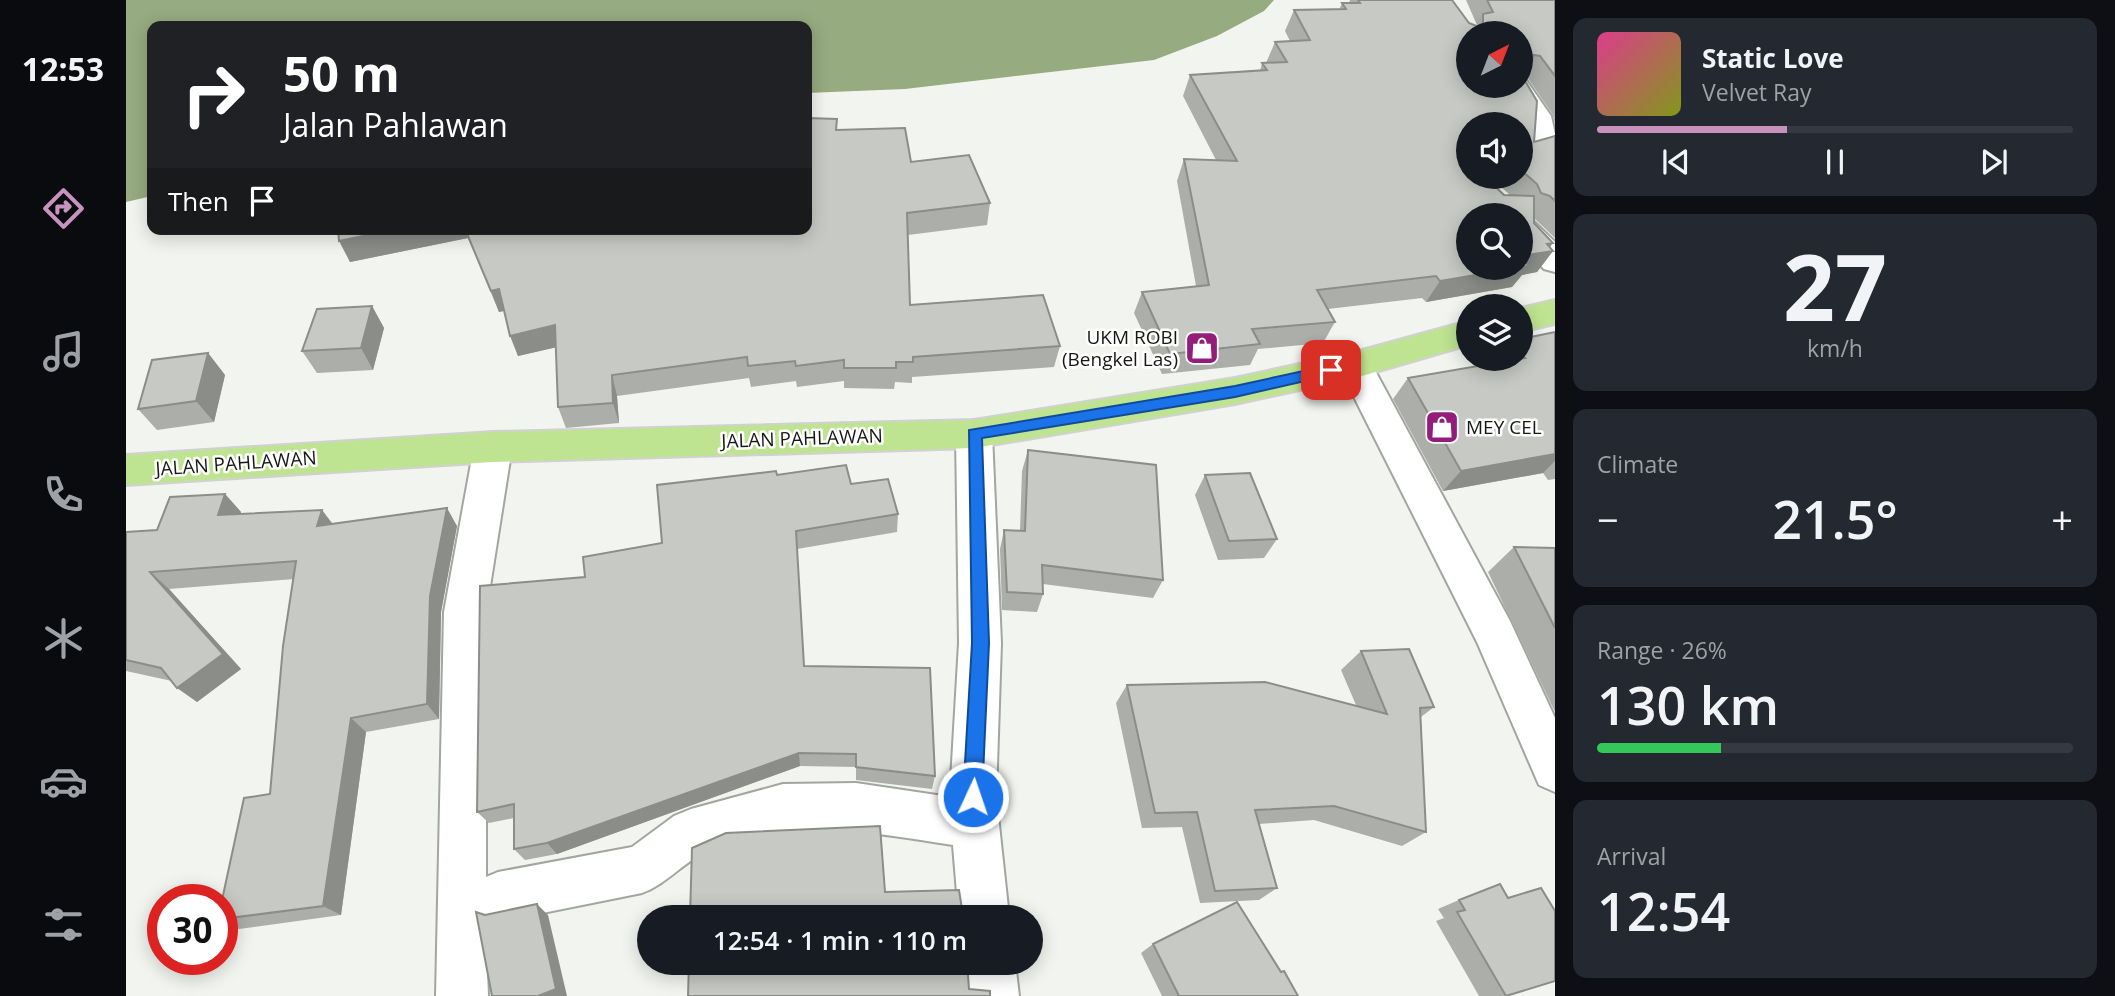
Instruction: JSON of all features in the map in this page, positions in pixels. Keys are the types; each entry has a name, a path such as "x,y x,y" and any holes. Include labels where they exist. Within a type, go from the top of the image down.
{"highway":[{"path":"1533,317 1555,312"},
{"name":"JALAN PAHLAWAN","path":"126,470 493,447 974,434 1235,391 1355,365 1456,336"}],"street":[{"path":"1527,98 1551,132 1551,140 1546,146 1533,150"},
{"path":"1533,239 1555,261"},
{"path":"1355,365 1495,634 1555,769"},
{"path":"974,434 980,643 973,797 983,905"},
{"path":"462,996 460,944 465,612 493,447"},
{"path":"498,897 642,869 691,834 741,817 783,808 820,805 856,807 977,825"},
{"path":"991,975 993,996"}],"shaded area":[{"path":"126,0 1274,0 1264,11 1217,36 1154,60 905,89 812,93 812,21 147,21 147,197 126,202"}],"building":[{"path":"1358,0 1452,0 1468,21 1456,21 1456,98 1533,98 1533,94 1537,101 1534,142 1555,136 1555,201 1541,193 1533,180 1533,112 1456,112 1456,189 1498,189 1504,195 1534,196 1534,223 1553,243 1547,244 1553,251 1533,254 1533,203 1456,203 1456,278 1440,281 1436,276 1317,290 1335,322 1252,329 1260,344 1170,354 1142,292 1209,285 1184,159 1237,161 1190,75 1267,70 1262,63 1287,62 1275,42 1310,40 1294,10 1346,9 1342,3 1360,3"},
{"path":"1487,0 1555,0 1555,76 1540,56 1533,55 1533,21 1483,21 1483,14 1493,12"},
{"path":"812,118 837,119 836,130 905,128 911,162 969,155 990,203 907,213 910,305 1043,295 1060,346 913,357 913,362 896,362 896,368 844,368 844,360 796,366 795,361 748,366 747,357 612,375 613,403 558,407 555,325 510,336 499,289 491,291 468,235 812,235"},
{"path":"338,235 368,235 339,241"},
{"path":"372,306 361,348 302,351 317,309"},
{"path":"1555,332 1555,454 1461,471 1408,378 1456,370 1533,371 1533,337"},
{"path":"208,353 196,401 138,409 152,360"},
{"path":"1028,450 1156,465 1163,580 1042,565 1043,594 1007,592 1004,530 1025,531"},
{"path":"846,465 851,484 888,479 898,514 796,531 804,666 930,668 935,776 856,767 856,754 799,753 547,843 514,849 514,804 477,812 480,586 585,577 583,557 662,543 657,485 776,471 777,475"},
{"path":"1250,473 1277,539 1229,541 1205,475"},
{"path":"225,494 218,515 322,510 317,526 447,508 430,596 427,704 351,718 323,906 238,917 238,884 225,884 244,798 270,794 283,646 296,561 150,572 223,654 177,688 161,668 126,660 126,532 157,530 170,497"},
{"path":"1514,547 1555,548 1555,628"},
{"path":"1409,649 1434,707 1420,708 1426,832 1334,806 1255,810 1277,888 1215,891 1197,812 1155,813 1127,685 1265,682 1387,714 1361,651"},
{"path":"880,826 885,892 959,890 961,905 690,905 692,848 726,833"},
{"path":"1500,884 1508,898 1541,888 1555,911 1555,981 1506,996 1457,912 1465,910 1459,900"},
{"path":"1237,902 1298,996 1179,996 1153,944"},
{"path":"537,904 556,989 538,996 492,996 476,912 485,915"},
{"path":"689,975 968,975 969,989 990,991 990,996 688,996"}],"place":[{"name":"UKM ROBI (Bengkel Las)","path":"1202,348"},
{"name":"MEY CEL","path":"1442,427"}],"route":[{"path":"973,797 980,643 974,434 1235,391 1331,370"}]}
